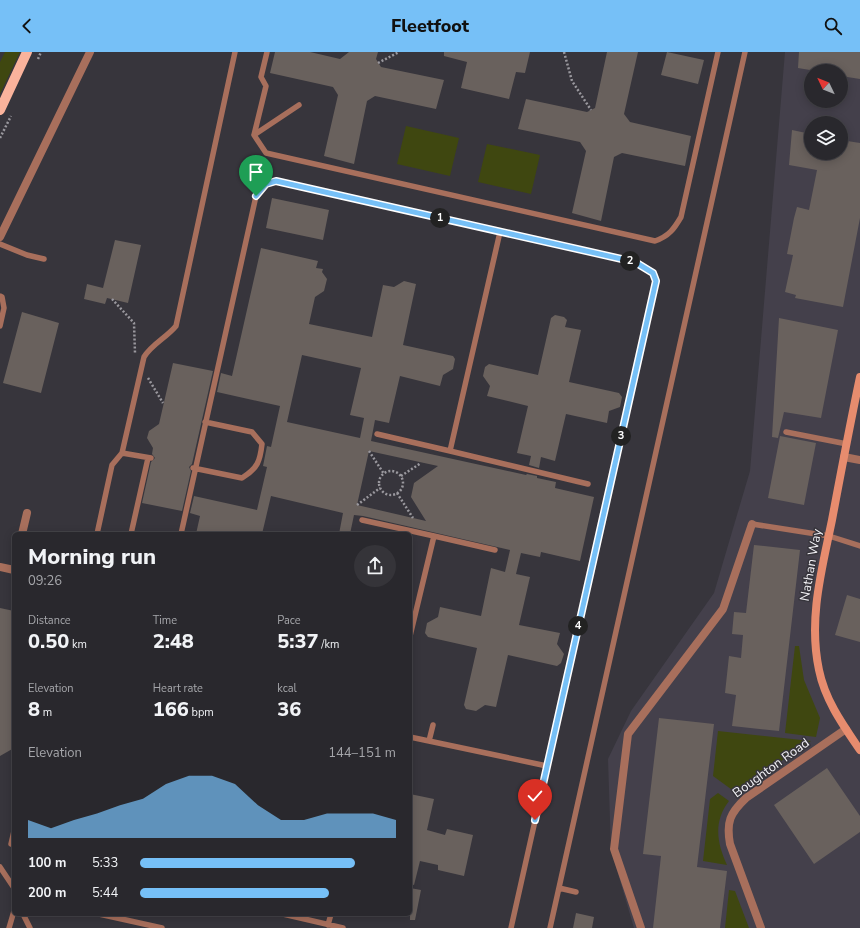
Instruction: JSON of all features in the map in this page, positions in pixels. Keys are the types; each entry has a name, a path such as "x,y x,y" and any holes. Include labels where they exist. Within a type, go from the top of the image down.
{"main road":[{"path":"0,110 27,52"}],"street":[{"path":"0,237 90,52"},
{"name":"Nathan Way","path":"860,377 828,536 815,612 816,652 819,670 825,689 846,729 860,750"},
{"path":"844,457 860,460"},
{"path":"22,532 27,513"},
{"path":"641,928 614,849 628,734 723,609 752,524"},
{"path":"0,567 12,570"},
{"name":"Boughton Road","path":"761,928 730,844 728,832 730,819 736,807 746,798 846,729"}],"lane":[{"path":"97,532 112,465 122,453 144,357 150,348 167,337 176,326 235,52"},
{"path":"267,52 261,77 266,86 254,135 266,153 655,240 665,237 674,229 681,217 718,52"},
{"path":"550,928 745,52"},
{"path":"254,135 299,105"},
{"path":"181,532 193,468 205,422 256,196 266,184 276,181 635,262 653,273 656,281 510,928"},
{"path":"450,451 500,232"},
{"path":"0,244 27,255 44,258"},
{"path":"0,296 2,297 4,308 0,326"},
{"path":"193,468 242,478 253,471 260,459 262,444 252,432 205,422"},
{"path":"786,432 846,444"},
{"path":"376,434 588,484"},
{"path":"122,453 150,458 132,532"},
{"path":"362,520 496,550"},
{"path":"752,524 828,536 860,546"},
{"path":"412,628 434,536"},
{"path":"430,741 433,724"},
{"path":"412,736 547,766"},
{"path":"11,844 12,840"},
{"path":"0,867 12,885"},
{"path":"559,888 576,892"},
{"path":"9,928 13,916"},
{"path":"24,916 30,928"},
{"path":"108,916 162,928"},
{"path":"291,916 343,928"},
{"path":"328,925 330,916"}],"path":[{"path":"378,63 399,52"},
{"path":"564,52 572,81 591,110"},
{"path":"369,451 384,474"},
{"path":"401,476 421,463"},
{"path":"380,488 380,480 384,474 391,471 401,476"},
{"path":"380,488 389,495 397,493 402,488 401,476"},
{"path":"357,505 380,488"},
{"path":"397,493 413,518"}],"shaded area":[{"path":"785,52 860,52 860,928 634,928 611,850 608,759 631,711 714,593 750,471"}],"green space":[{"path":"5,52 20,52 0,94 0,62"},
{"path":"406,126 459,138 450,176 397,164"},
{"path":"487,144 540,155 531,194 478,182"},
{"path":"795,646 799,646 804,680 820,718 816,737 785,733"},
{"path":"718,731 811,741 735,792 713,776"},
{"path":"718,793 729,801 721,817 718,833 721,849 727,865 703,861 710,799"},
{"path":"729,890 735,891 749,928 725,928"}],"building":[{"path":"275,52 310,52 340,59 349,52 378,52 376,59 381,67 444,80 436,109 375,96 367,101 354,164 324,156 338,95 333,87 270,73"},
{"path":"444,52 530,52 525,73 516,72 509,99 461,88 467,62 444,56"},
{"path":"607,52 638,52 624,114 630,122 691,136 685,166 622,153 614,157 601,221 572,213 586,151 580,142 518,129 526,99 587,112 595,108"},
{"path":"667,52 704,60 698,84 661,75"},
{"path":"799,52 860,52 860,79 848,77 848,64 804,64 804,69 798,68"},
{"path":"792,130 804,133 804,160 848,160 848,141 860,143 860,218 843,307 795,298 796,295 785,292 793,255 787,254 794,218 797,207 809,210 817,170 789,165"},
{"path":"272,198 329,210 323,240 266,228"},
{"path":"115,240 141,245 128,303 107,298 105,304 84,299 87,284 103,288"},
{"path":"261,248 318,261 316,268 323,269 322,272 327,279 324,291 315,297 309,324 372,337 383,285 394,287 404,281 416,284 403,345 453,356 455,359 453,369 443,375 440,386 400,376 389,423 375,420 371,441 526,475 537,476 537,478 556,482 555,488 594,497 580,561 541,552 540,557 521,553 516,574 530,577 519,625 560,633 557,644 564,654 561,663 557,666 508,655 496,707 485,705 476,711 466,709 464,705 477,648 428,637 425,633 427,623 438,617 440,607 481,616 491,568 505,572 510,550 354,515 350,532 339,532 343,513 271,496 262,532 196,532 200,516 190,513 194,496 257,510 267,467 263,466 267,446 271,447 280,406 217,392 221,373 232,376","holes":["302,355 361,368 350,415 364,418 360,438 287,422","369,451 438,466 414,483 411,497 426,521 357,505"]},
{"path":"22,312 59,323 41,393 3,383"},
{"path":"555,315 564,317 567,320 565,327 581,330 569,382 619,393 622,397 620,407 609,411 607,423 566,414 555,461 541,457 539,468 529,465 531,456 517,453 528,406 487,396 490,386 483,376 485,367 489,364 538,375 551,318"},
{"path":"779,318 838,330 821,418 784,412 778,438 772,437"},
{"path":"173,363 213,371 192,464 189,467 191,471 182,511 142,503 151,462 155,458 152,454 153,448 147,438 149,431 159,424"},
{"path":"780,436 816,443 804,505 768,498"},
{"path":"754,545 800,550 779,731 732,726 736,695 725,693 729,656 741,658 743,635 732,634 734,612 746,613"},
{"path":"847,595 860,599 860,642 835,635"},
{"path":"0,608 12,611 12,749 0,756"},
{"path":"659,718 714,724 697,867 727,871 720,928 653,928 661,856 643,854"},
{"path":"827,768 860,816 860,832 814,864 774,805"},
{"path":"412,794 434,799 427,830 445,835 447,829 473,835 464,876 438,870 438,865 420,861 414,885 412,884"},
{"path":"412,888 421,890 415,920 410,920 410,916 412,916"},
{"path":"576,913 594,917 592,928 573,928"}],"route":[{"path":"256,196 260,189 266,184 276,181 635,262 646,267 653,273 656,281 535,820"}]}
